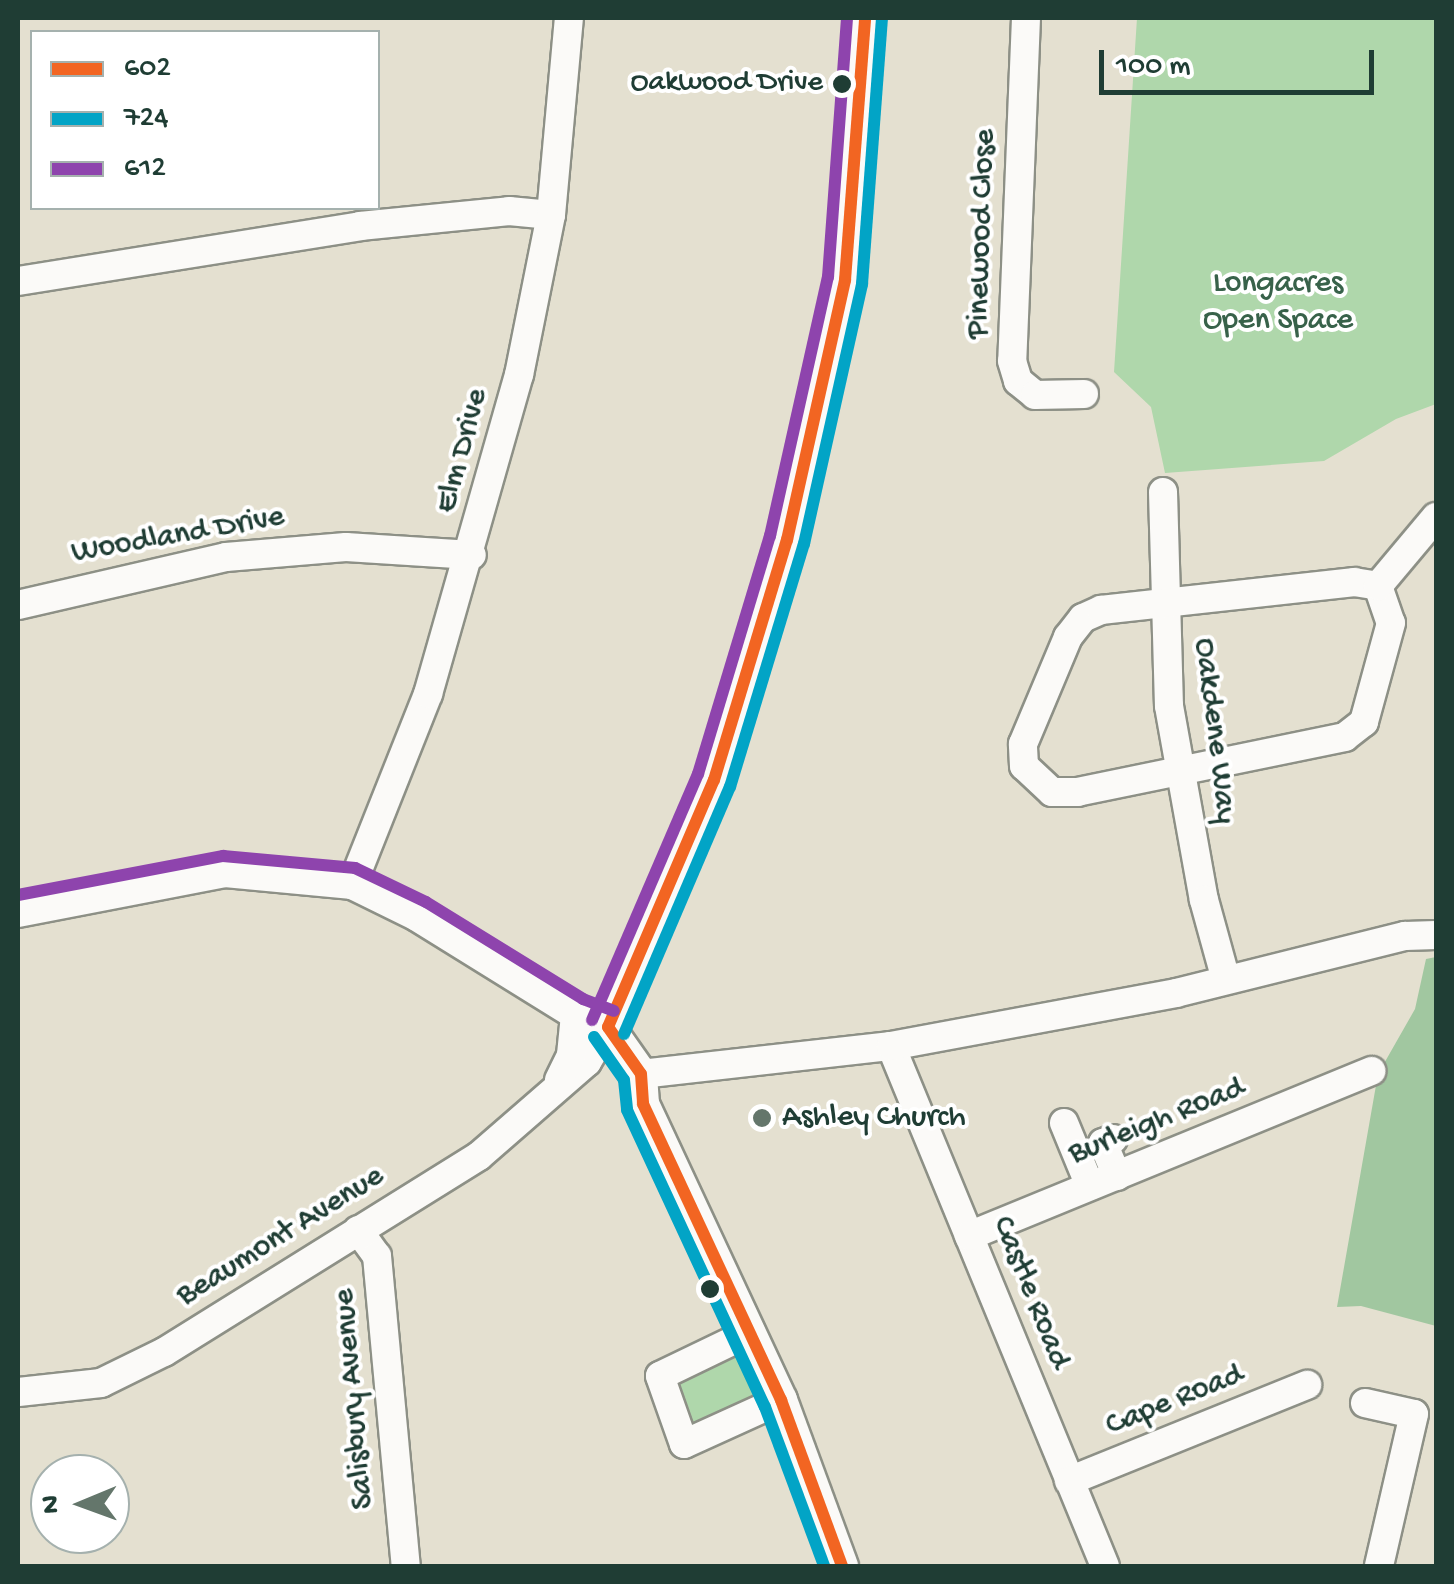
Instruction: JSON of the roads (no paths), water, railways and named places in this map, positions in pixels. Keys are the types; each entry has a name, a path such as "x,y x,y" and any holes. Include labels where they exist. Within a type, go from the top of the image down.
{"main road":[{"path":"842,1566 781,1400 643,1104 641,1074 608,1027 714,780 787,540 845,280 866,18"}],"street":[{"name":"Elm Drive","path":"352,885 428,694 472,555 551,215 569,18"},
{"name":"Pinewood Close","path":"1026,18 1012,361 1018,381 1034,394 1084,394"},
{"path":"18,282 360,226 509,211 551,215"},
{"name":"Oakdene Way","path":"1164,492 1165,601 1180,772 1225,976"},
{"path":"1378,586 1436,517"},
{"name":"Woodland Drive","path":"18,606 226,556 346,546 472,555"},
{"path":"1354,582 1378,586 1390,623 1364,722 1346,737 1180,772 1052,792 1024,766 1023,744 1068,637 1083,618 1101,610 1165,601 1354,582"},
{"path":"18,913 225,874 352,885 417,916 575,1015 608,1027"},
{"path":"1406,936 1436,918"},
{"path":"641,1074 891,1046 1176,993 1225,976 1337,950 1406,936 1436,935"},
{"name":"Beaumont Avenue","path":"555,1085 566,1070 575,1015"},
{"name":"Beaumont Avenue","path":"18,1392 116,1375 479,1156 555,1085 587,1062 608,1027"},
{"name":"Castle Road","path":"891,1046 1105,1566"},
{"name":"Burleigh Road","path":"969,1236 1371,1071"},
{"path":"1064,1122 1090,1186"},
{"path":"1113,1139 1103,1144 1117,1176"},
{"name":"Salisbury Avenue","path":"358,1230 376,1256 406,1566"},
{"path":"751,1332 660,1376 684,1444 781,1400"},
{"name":"Cape Road","path":"1069,1481 1307,1385"},
{"path":"1365,1403 1414,1414 1379,1566"}],"place":[{"name":"Oakwood Drive","path":"842,84"},
{"name":"Ashley Church","path":"762,1118"}],"park label":[{"name":"Longacres Open Space","path":"1278,304"}]}
